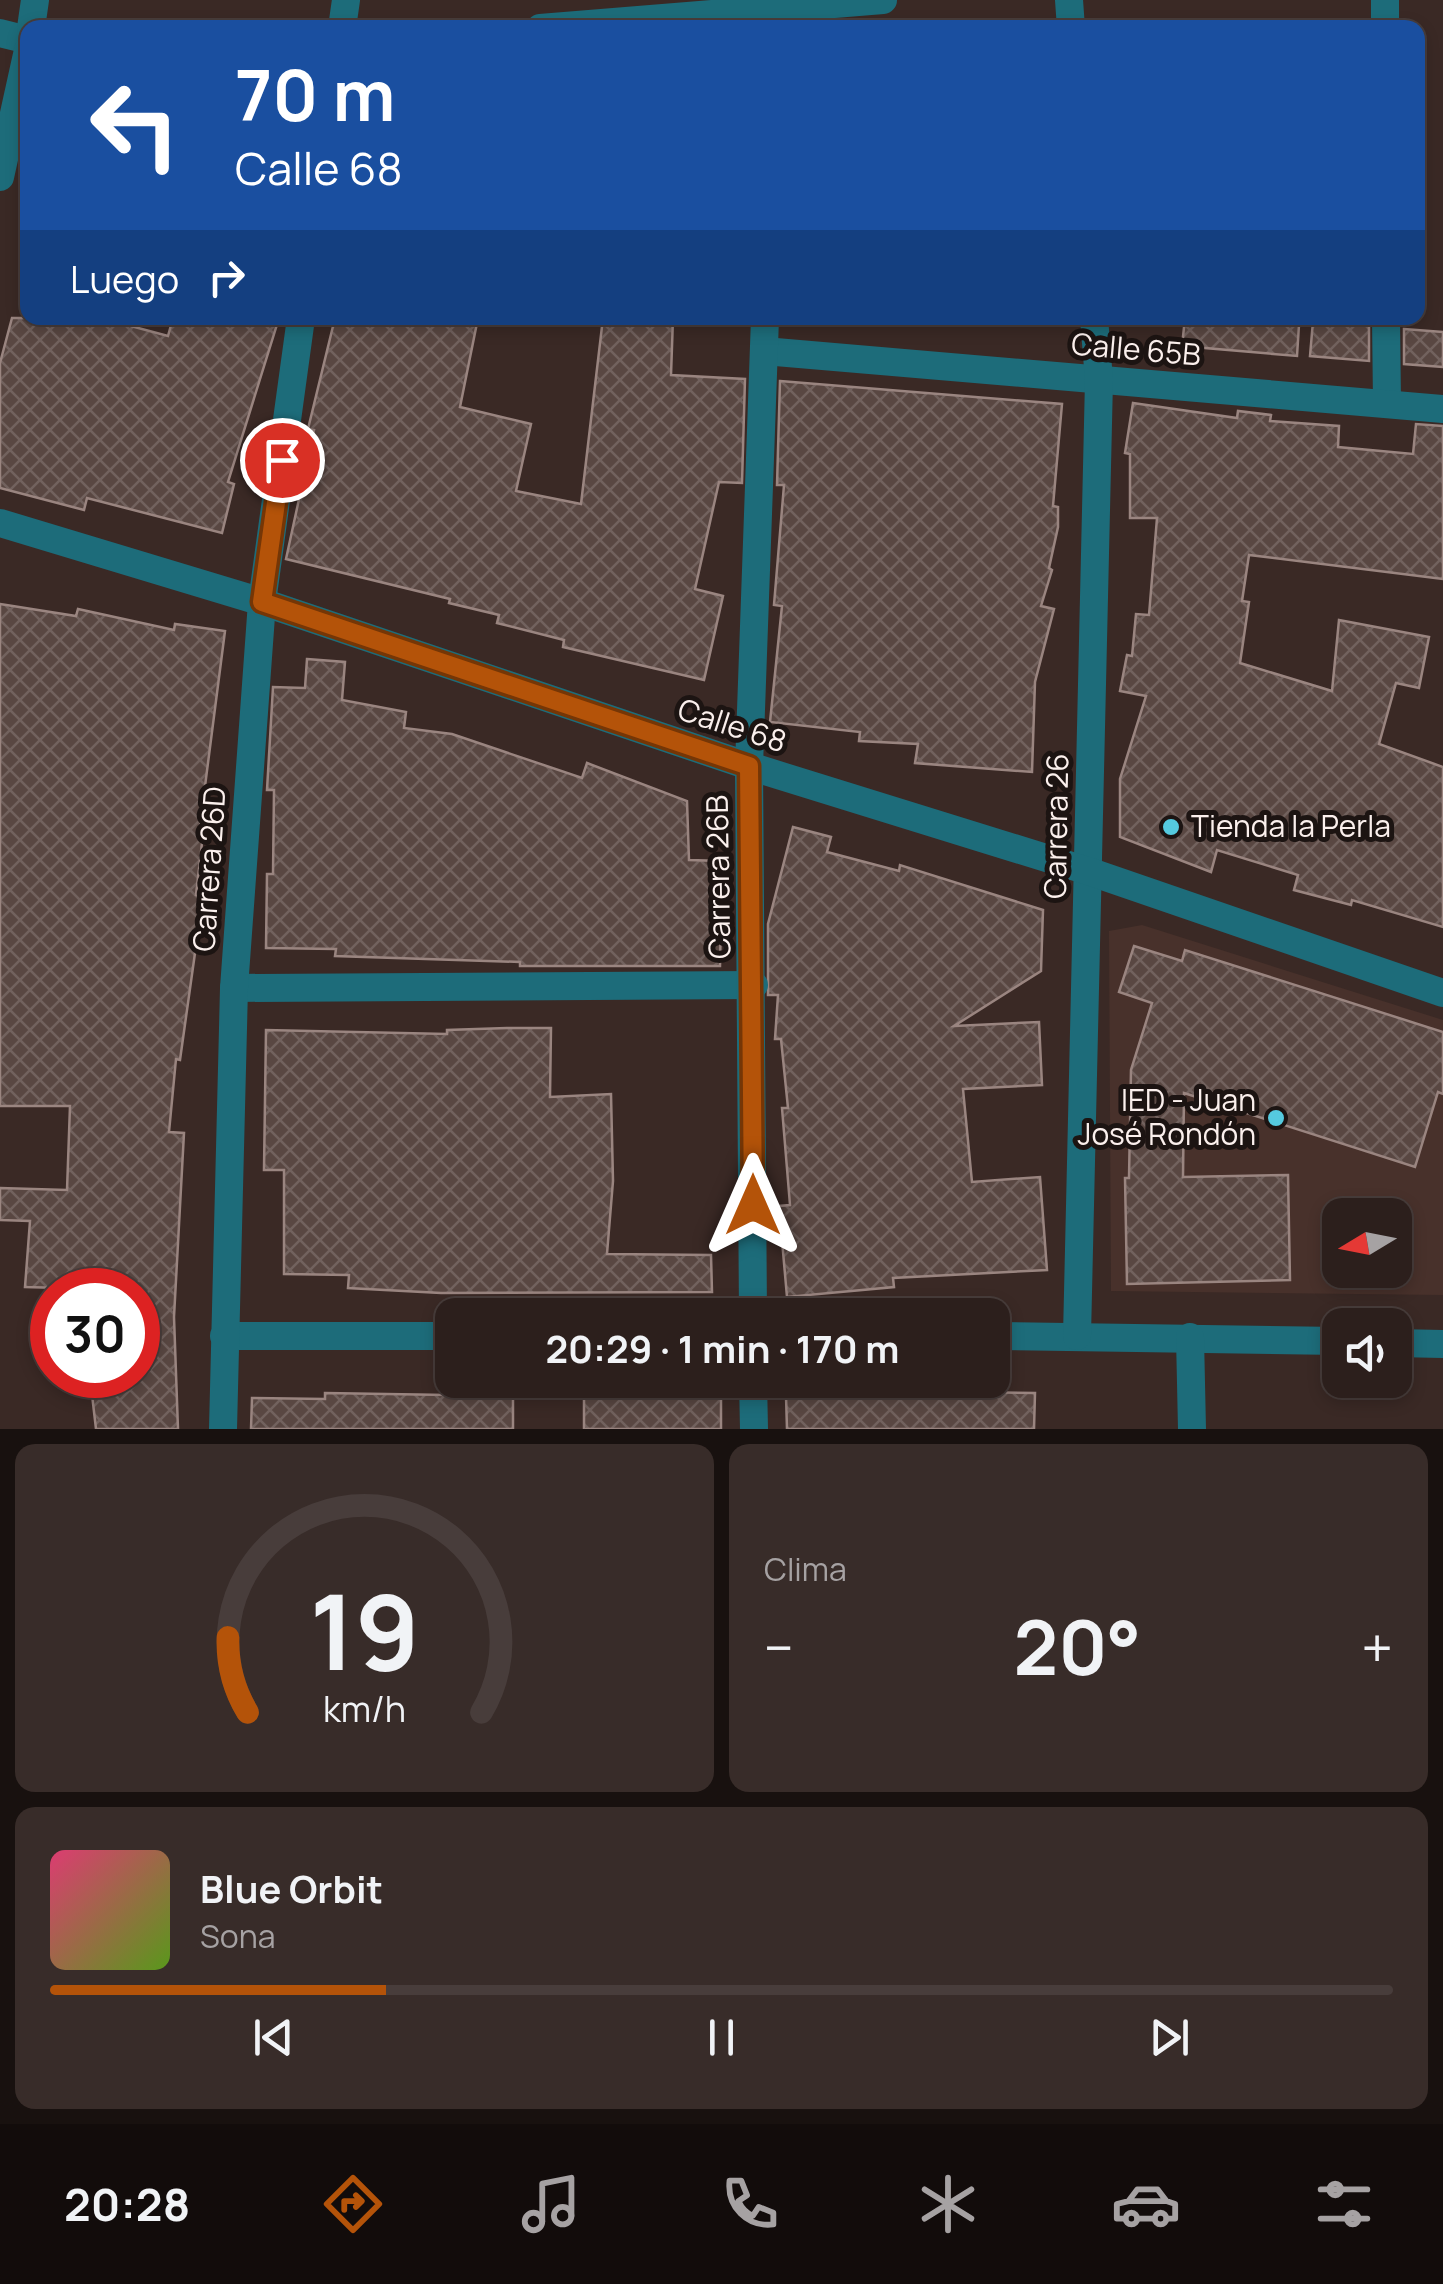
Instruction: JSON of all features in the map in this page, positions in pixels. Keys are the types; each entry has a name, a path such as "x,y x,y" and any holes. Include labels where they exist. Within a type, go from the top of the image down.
{"street":[{"path":"588,20 655,9 777,13 883,0"},
{"path":"0,177 20,86"},
{"name":"Carrera 26D","path":"223,1429 234,988 262,602 300,325"},
{"name":"Carrera 26B","path":"753,1298 754,985 749,766 766,325"},
{"name":"Carrera 26","path":"1077,1336 1099,380 1095,325"},
{"path":"1386,325 1386,402"},
{"name":"Calle 65B","path":"764,351 1443,409"},
{"name":"Calle 68","path":"0,523 262,602 749,766 1088,871 1443,994"},
{"path":"234,988 754,985"},
{"path":"224,1336 435,1336"},
{"path":"1010,1336 1322,1340"},
{"path":"1190,1336 1192,1429"},
{"path":"1412,1343 1443,1344"},
{"path":"753,1398 754,1429"}],"shaded area":[{"name":"IED - Juan José Rondón","path":"1142,925 1443,1020 1443,1295 1111,1291 1109,931"}],"building":[{"path":"12,318 20,318 20,325 127,325 168,336 171,325 277,325 228,482 234,484 222,533 87,498 84,510 0,488 0,363"},
{"path":"333,325 477,325 460,407 531,424 516,491 581,504 602,325 673,325 671,375 745,379 742,483 719,482 695,589 723,596 704,680 563,647 564,640 497,623 499,615 449,603 450,599 286,559 314,430 308,429"},
{"path":"1184,325 1299,325 1297,356 1182,346"},
{"path":"1313,325 1369,326 1369,361 1310,356"},
{"path":"1404,329 1443,332 1443,367 1404,364"},
{"path":"780,381 1062,404 1053,506 1058,507 1058,527 1049,568 1052,570 1041,606 1054,609 1035,682 1032,772 915,763 918,744 859,741 860,732 770,722 782,606 774,605 784,485 777,485"},
{"path":"1133,403 1237,418 1238,411 1271,415 1270,421 1339,426 1338,447 1413,454 1416,424 1443,426 1443,579 1249,555 1242,601 1249,602 1240,663 1332,691 1339,620 1429,637 1419,688 1396,683 1379,744 1443,767 1443,927 1352,900 1351,905 1294,890 1298,875 1217,850 1211,872 1120,837 1120,779 1146,696 1120,691 1127,655 1132,656 1136,614 1149,615 1157,518 1130,518 1130,454 1125,453"},
{"path":"0,604 76,616 78,609 174,630 175,624 225,631 200,825 204,826 196,895 203,896 180,1060 176,1059 169,1132 184,1133 174,1317 178,1429 96,1429 92,1398 160,1398 160,1268 30,1268 30,1287 25,1287 30,1221 0,1220 0,1188 67,1190 70,1106 0,1106"},
{"path":"307,659 345,662 342,700 406,712 404,728 452,734 582,778 587,763 687,801 689,860 722,861 720,966 520,966 520,962 335,956 336,949 266,948 267,874 273,874 274,790 267,790 273,687 305,688"},
{"path":"793,827 831,837 827,852 899,871 900,865 1043,910 1041,971 954,1026 1039,1022 1042,1085 963,1089 972,1182 1040,1177 1047,1270 893,1278 894,1287 787,1297 779,1206 790,1205 782,1108 788,1108 781,1039 775,1039 778,995 768,995 768,924"},
{"name":"IED - Juan José Rondón","path":"1134,946 1182,961 1185,950 1443,1032 1443,1094 1438,1092 1415,1167 1184,1093 1183,1177 1288,1175 1290,1280 1127,1284 1125,1178 1129,1178 1131,1070 1152,1003 1119,992"},
{"path":"551,1028 550,1097 611,1094 613,1181 607,1254 711,1255 712,1292 441,1293 348,1288 349,1275 284,1274 284,1170 264,1170 266,1030 447,1034 447,1030"},
{"path":"325,1393 513,1398 513,1429 251,1429 252,1398 325,1399"},
{"path":"1010,1393 1035,1393 1034,1429 787,1429 786,1398 1010,1398"},
{"path":"584,1398 721,1398 721,1429 584,1429"}],"place":[{"name":"Tienda la Perla","path":"1171,827"},
{"name":"IED - Juan José Rondón","path":"1276,1118"}],"route":[{"path":"282,460 262,602 749,766 754,985 753,1205"}]}
